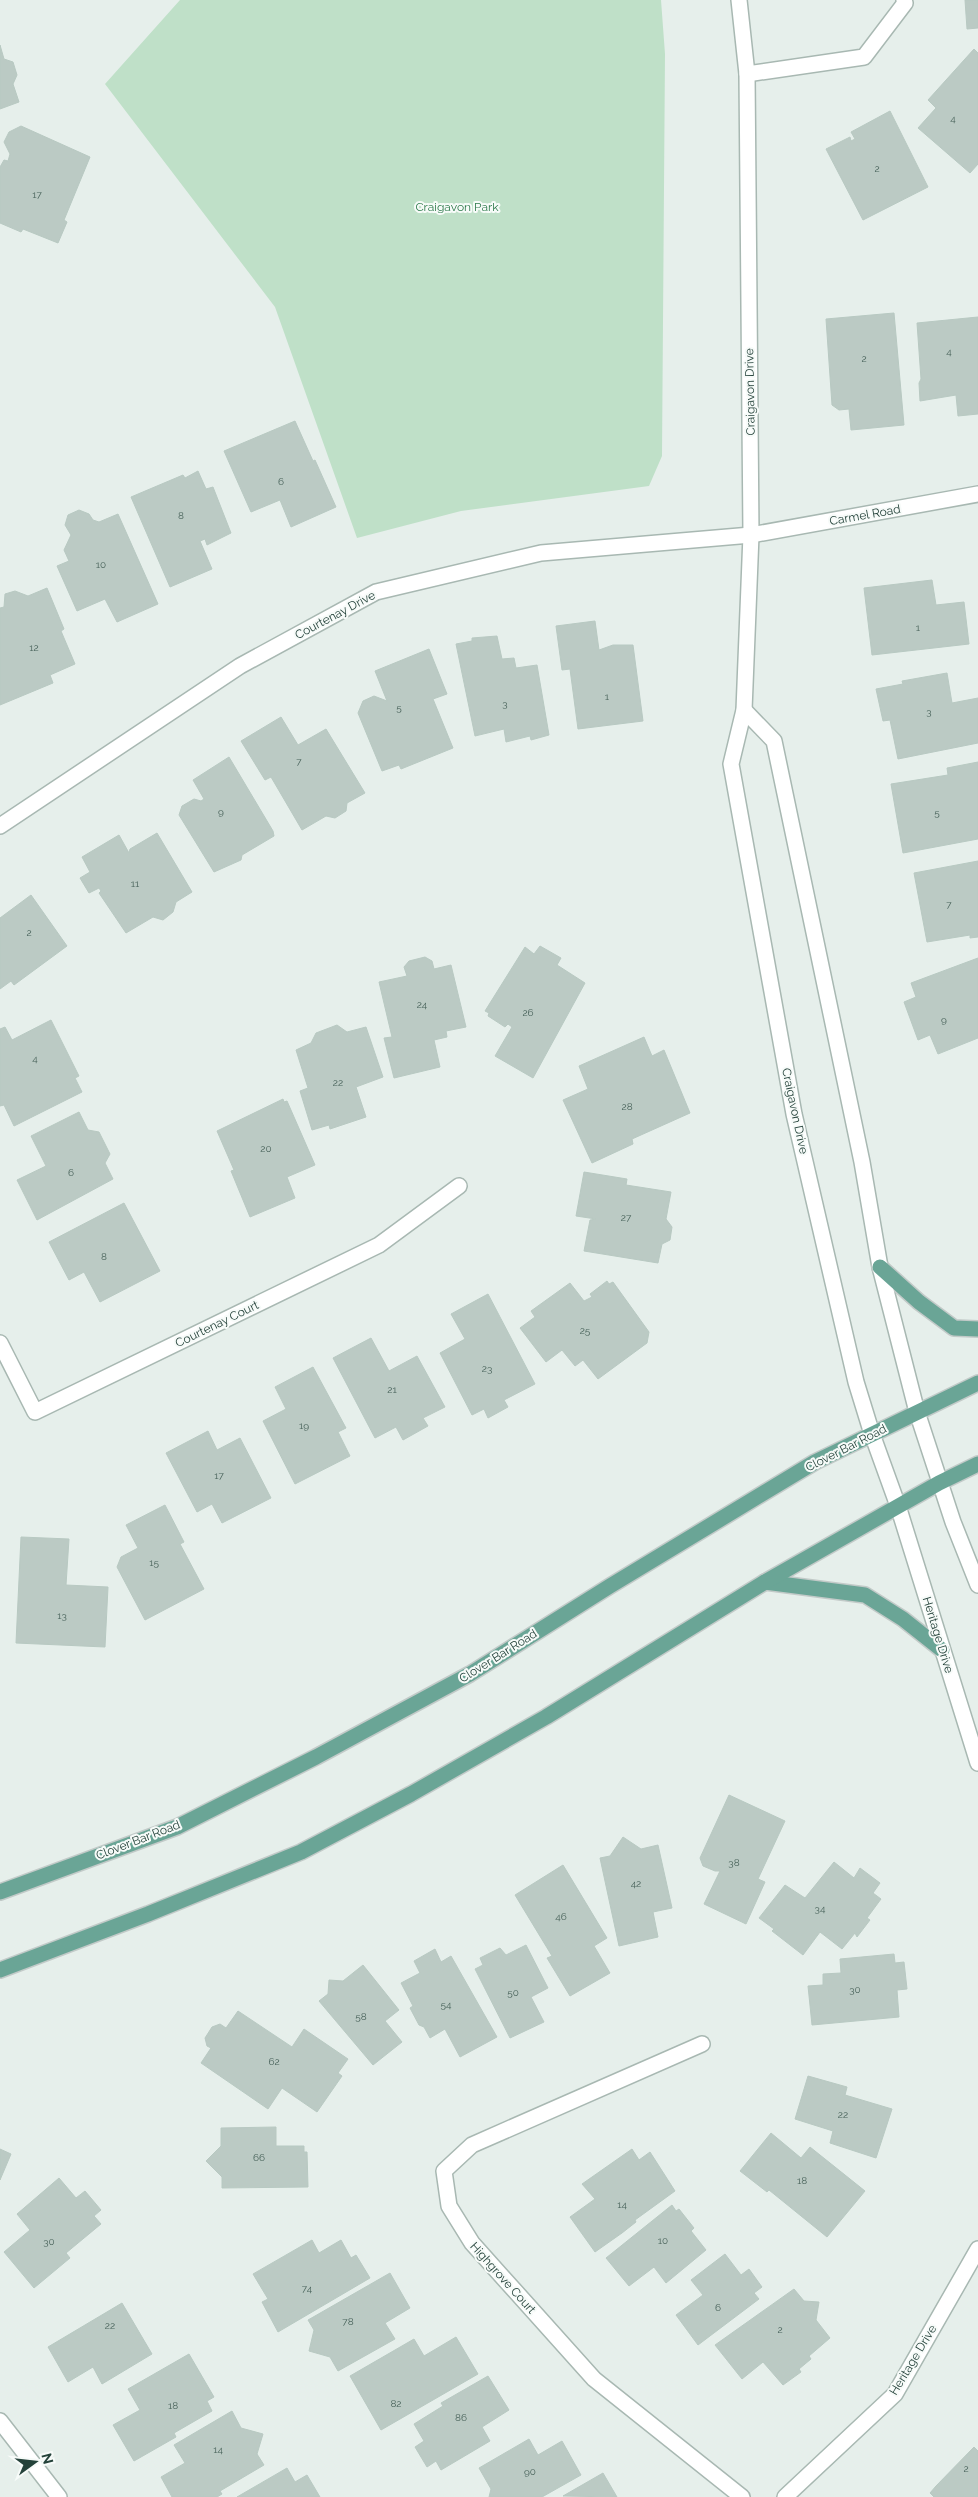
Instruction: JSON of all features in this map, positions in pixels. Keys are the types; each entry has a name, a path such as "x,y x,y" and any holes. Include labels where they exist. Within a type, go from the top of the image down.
{"main road":[{"path":"880,1267 919,1302 954,1328 978,1329"},
{"name":"Clover Bar Road","path":"0,1892 177,1827 316,1756 470,1674 610,1586 815,1462 978,1383"},
{"path":"0,1970 148,1914 301,1852 412,1794 546,1717 766,1582 939,1483 978,1464"},
{"path":"766,1582 866,1596 903,1619 942,1650"}],"street":[{"name":"Craigavon Drive","path":"739,0 747,74 751,535 744,710 731,764 794,1114 856,1382 872,1434 898,1506"},
{"path":"747,74 864,56 905,3 904,0"},
{"name":"Carmel Road","path":"751,535 978,494"},
{"name":"Courtenay Drive","path":"0,826 240,666 376,592 541,553 751,535"},
{"path":"744,710 774,741 862,1162 880,1267 917,1412 939,1483 978,1585"},
{"name":"Courtenay Court","path":"0,1343 35,1412 379,1245 459,1186"},
{"name":"Heritage Drive","path":"898,1506 978,1762"},
{"name":"Highgrove Court","path":"702,2044 472,2145 444,2171 449,2206 472,2243 594,2379 742,2497"},
{"name":"Heritage Drive","path":"785,2497 895,2394 978,2249"},
{"path":"0,2421 59,2497"}],"green space":[{"name":"Craigavon Park","path":"180,0 661,0 665,54 662,456 649,486 461,511 357,538 275,307 105,84"}],"building":[{"path":"965,0 978,0 978,28 967,29"},
{"path":"0,45 4,59 13,62 17,75 13,84 19,102 0,109"},
{"path":"974,49 978,53 978,164 970,173 918,128 936,108 928,100"},
{"path":"890,111 928,187 863,220 826,149 850,137 851,141 855,139 851,132"},
{"path":"21,126 90,157 64,220 67,222 58,243 23,229 21,232 0,223 0,167 4,160 8,161 10,154 4,142 9,132"},
{"path":"894,313 904,425 851,430 849,409 839,410 832,405 826,319"},
{"path":"978,317 978,414 958,416 956,395 920,401 919,383 921,379 917,323"},
{"path":"295,421 336,507 291,527 280,500 251,512 224,451"},
{"path":"198,471 206,489 213,487 231,533 207,545 205,539 200,541 212,569 170,587 131,497 183,475 185,478"},
{"path":"79,510 89,514 93,520 99,522 118,514 158,604 117,622 105,599 77,611 57,566 69,561 64,550 71,535 65,525 68,515"},
{"path":"932,580 936,605 964,602 969,644 872,655 864,588"},
{"path":"47,588 64,629 61,631 75,664 50,675 53,683 0,705 0,608 4,607 5,594 15,591 28,596"},
{"path":"595,621 599,650 613,645 633,645 643,721 578,729 570,669 562,670 556,626"},
{"path":"497,636 502,659 514,658 516,668 537,665 549,735 531,740 530,736 506,742 504,729 475,736 456,644 472,641 472,638"},
{"path":"429,649 447,694 433,699 453,748 401,769 399,765 382,771 358,713 363,701 374,696 387,701 375,671"},
{"path":"947,673 952,703 978,698 978,743 898,759 890,720 883,721 876,689 903,684 902,681"},
{"path":"281,717 298,745 326,729 365,793 347,803 346,811 335,818 326,816 302,830 271,777 265,780 241,741"},
{"path":"229,757 273,831 274,836 242,855 241,860 214,872 179,815 182,806 194,799 201,801 204,799 193,780"},
{"path":"978,762 978,839 903,853 891,784 948,775 947,768"},
{"path":"157,833 192,892 176,902 173,912 163,920 153,917 126,933 99,893 101,891 99,888 89,893 80,878 90,872 82,857 119,835 129,853 130,849"},
{"path":"978,861 978,937 970,938 970,935 927,942 914,873"},
{"path":"31,895 67,946 14,985 11,981 0,989 0,918"},
{"path":"540,946 561,958 557,965 585,983 533,1078 495,1056 512,1027 508,1024 505,1027 488,1016 489,1013 485,1011 525,947 534,954"},
{"path":"425,957 432,961 434,969 451,965 466,1027 446,1031 447,1037 434,1040 440,1067 394,1078 384,1038 392,1037 379,982 407,976 404,967 409,961"},
{"path":"978,958 978,1038 938,1054 930,1035 918,1040 904,1002 916,997 911,983"},
{"path":"51,1020 79,1076 75,1078 82,1092 14,1126 4,1105 0,1106 0,1029 5,1027 12,1040"},
{"path":"337,1025 347,1032 366,1027 383,1077 356,1087 366,1117 330,1129 329,1125 312,1130 300,1091 308,1088 296,1050 311,1043 316,1033"},
{"path":"644,1037 652,1056 664,1050 690,1113 632,1139 633,1144 592,1163 563,1100 588,1089 579,1066"},
{"path":"283,1099 284,1102 287,1101 315,1165 287,1177 295,1198 250,1217 231,1171 234,1170 217,1131"},
{"path":"79,1112 88,1130 99,1132 110,1154 105,1163 113,1179 37,1220 17,1180 46,1166 31,1136"},
{"path":"584,1172 627,1179 626,1185 671,1192 666,1219 672,1227 670,1240 662,1244 658,1263 584,1251 590,1220 596,1219 576,1216"},
{"path":"124,1203 160,1271 100,1302 84,1272 69,1280 49,1242"},
{"path":"607,1281 609,1284 613,1282 649,1332 647,1343 598,1379 583,1360 575,1366 562,1350 546,1362 520,1328 535,1317 531,1311 570,1283 584,1301 592,1297 590,1294"},
{"path":"488,1294 535,1384 504,1400 508,1407 488,1418 484,1409 472,1415 440,1353 465,1339 451,1314"},
{"path":"371,1338 389,1371 417,1356 445,1407 423,1418 428,1426 403,1440 396,1427 375,1438 333,1358"},
{"path":"313,1367 346,1428 338,1432 350,1456 295,1484 263,1421 286,1409 275,1387"},
{"path":"208,1431 217,1450 240,1438 271,1498 222,1523 212,1504 197,1512 166,1453"},
{"path":"165,1505 184,1542 180,1544 204,1589 145,1620 117,1567 121,1557 138,1548 126,1525"},
{"path":"21,1537 69,1539 66,1585 108,1587 105,1647 16,1643"},
{"path":"729,1795 785,1821 758,1879 765,1882 746,1924 704,1904 720,1871 703,1866 700,1858"},
{"path":"623,1837 641,1849 658,1845 672,1908 653,1912 658,1937 619,1946 600,1858 610,1856"},
{"path":"834,1862 854,1878 860,1868 880,1883 873,1893 881,1899 867,1918 870,1920 857,1937 855,1933 842,1949 820,1932 803,1955 772,1931 774,1929 759,1918 785,1885 805,1898"},
{"path":"563,1865 607,1938 594,1946 610,1973 570,1996 547,1958 552,1956 515,1895"},
{"path":"526,1945 548,1988 531,1997 544,2022 510,2038 475,1969 483,1965 480,1958 500,1948 506,1955"},
{"path":"435,1949 441,1962 451,1956 497,2037 460,2057 445,2029 430,2038 424,2027 419,2025 410,2008 413,2006 401,1983 420,1973 414,1961"},
{"path":"894,1954 895,1963 904,1962 907,1989 897,1990 899,2017 812,2025 808,1986 823,1985 823,1974 841,1973 840,1959"},
{"path":"363,1965 399,2010 385,2021 402,2042 373,2065 319,2001 328,1994 329,1980 343,1981"},
{"path":"238,2011 292,2047 304,2029 348,2059 338,2073 342,2076 317,2112 282,2088 268,2109 201,2063 211,2048 207,2046 205,2038 212,2027 220,2024 226,2028"},
{"path":"808,2076 847,2087 845,2095 892,2109 876,2158 830,2143 833,2131 795,2119"},
{"path":"276,2127 276,2146 304,2146 304,2152 307,2152 308,2187 222,2188 222,2177 206,2161 221,2146 221,2128"},
{"path":"771,2133 801,2158 810,2147 865,2191 827,2237 769,2190 767,2192 740,2171"},
{"path":"0,2149 11,2154 0,2180"},
{"path":"632,2149 639,2160 650,2152 675,2191 595,2252 570,2217 595,2199 582,2184"},
{"path":"59,2178 76,2198 85,2191 101,2210 94,2216 101,2224 66,2253 70,2258 34,2288 4,2252 30,2230 17,2214"},
{"path":"672,2205 676,2211 679,2209 694,2228 691,2231 706,2250 666,2283 654,2267 629,2286 606,2258"},
{"path":"312,2240 319,2253 341,2240 351,2258 356,2255 370,2278 278,2332 262,2302 268,2299 253,2274"},
{"path":"725,2254 741,2275 749,2269 762,2287 754,2293 759,2299 698,2345 676,2315 703,2295 691,2280"},
{"path":"390,2273 410,2308 385,2323 395,2339 338,2371 330,2357 309,2351 314,2330 308,2320"},
{"path":"794,2289 804,2301 819,2302 816,2320 830,2338 809,2356 811,2359 799,2369 801,2372 783,2385 763,2362 742,2379 715,2345"},
{"path":"122,2303 152,2354 102,2384 93,2367 68,2382 48,2347"},
{"path":"456,2337 478,2374 381,2430 350,2376 414,2339 424,2356"},
{"path":"189,2354 214,2397 207,2401 212,2411 174,2433 176,2437 134,2461 113,2425 140,2410 128,2389"},
{"path":"488,2376 509,2410 482,2427 490,2441 441,2470 436,2461 427,2467 415,2447 424,2441 414,2424 443,2406 441,2403"},
{"path":"232,2411 241,2428 263,2434 257,2454 264,2465 220,2491 222,2494 217,2497 172,2497 161,2477 185,2463 174,2445"},
{"path":"529,2439 538,2455 562,2441 581,2475 542,2497 489,2497 491,2489 479,2468"},
{"path":"974,2447 978,2451 978,2497 934,2497 930,2493"},
{"path":"287,2468 295,2482 307,2475 320,2497 237,2497"},
{"path":"603,2473 617,2497 563,2496"}]}
